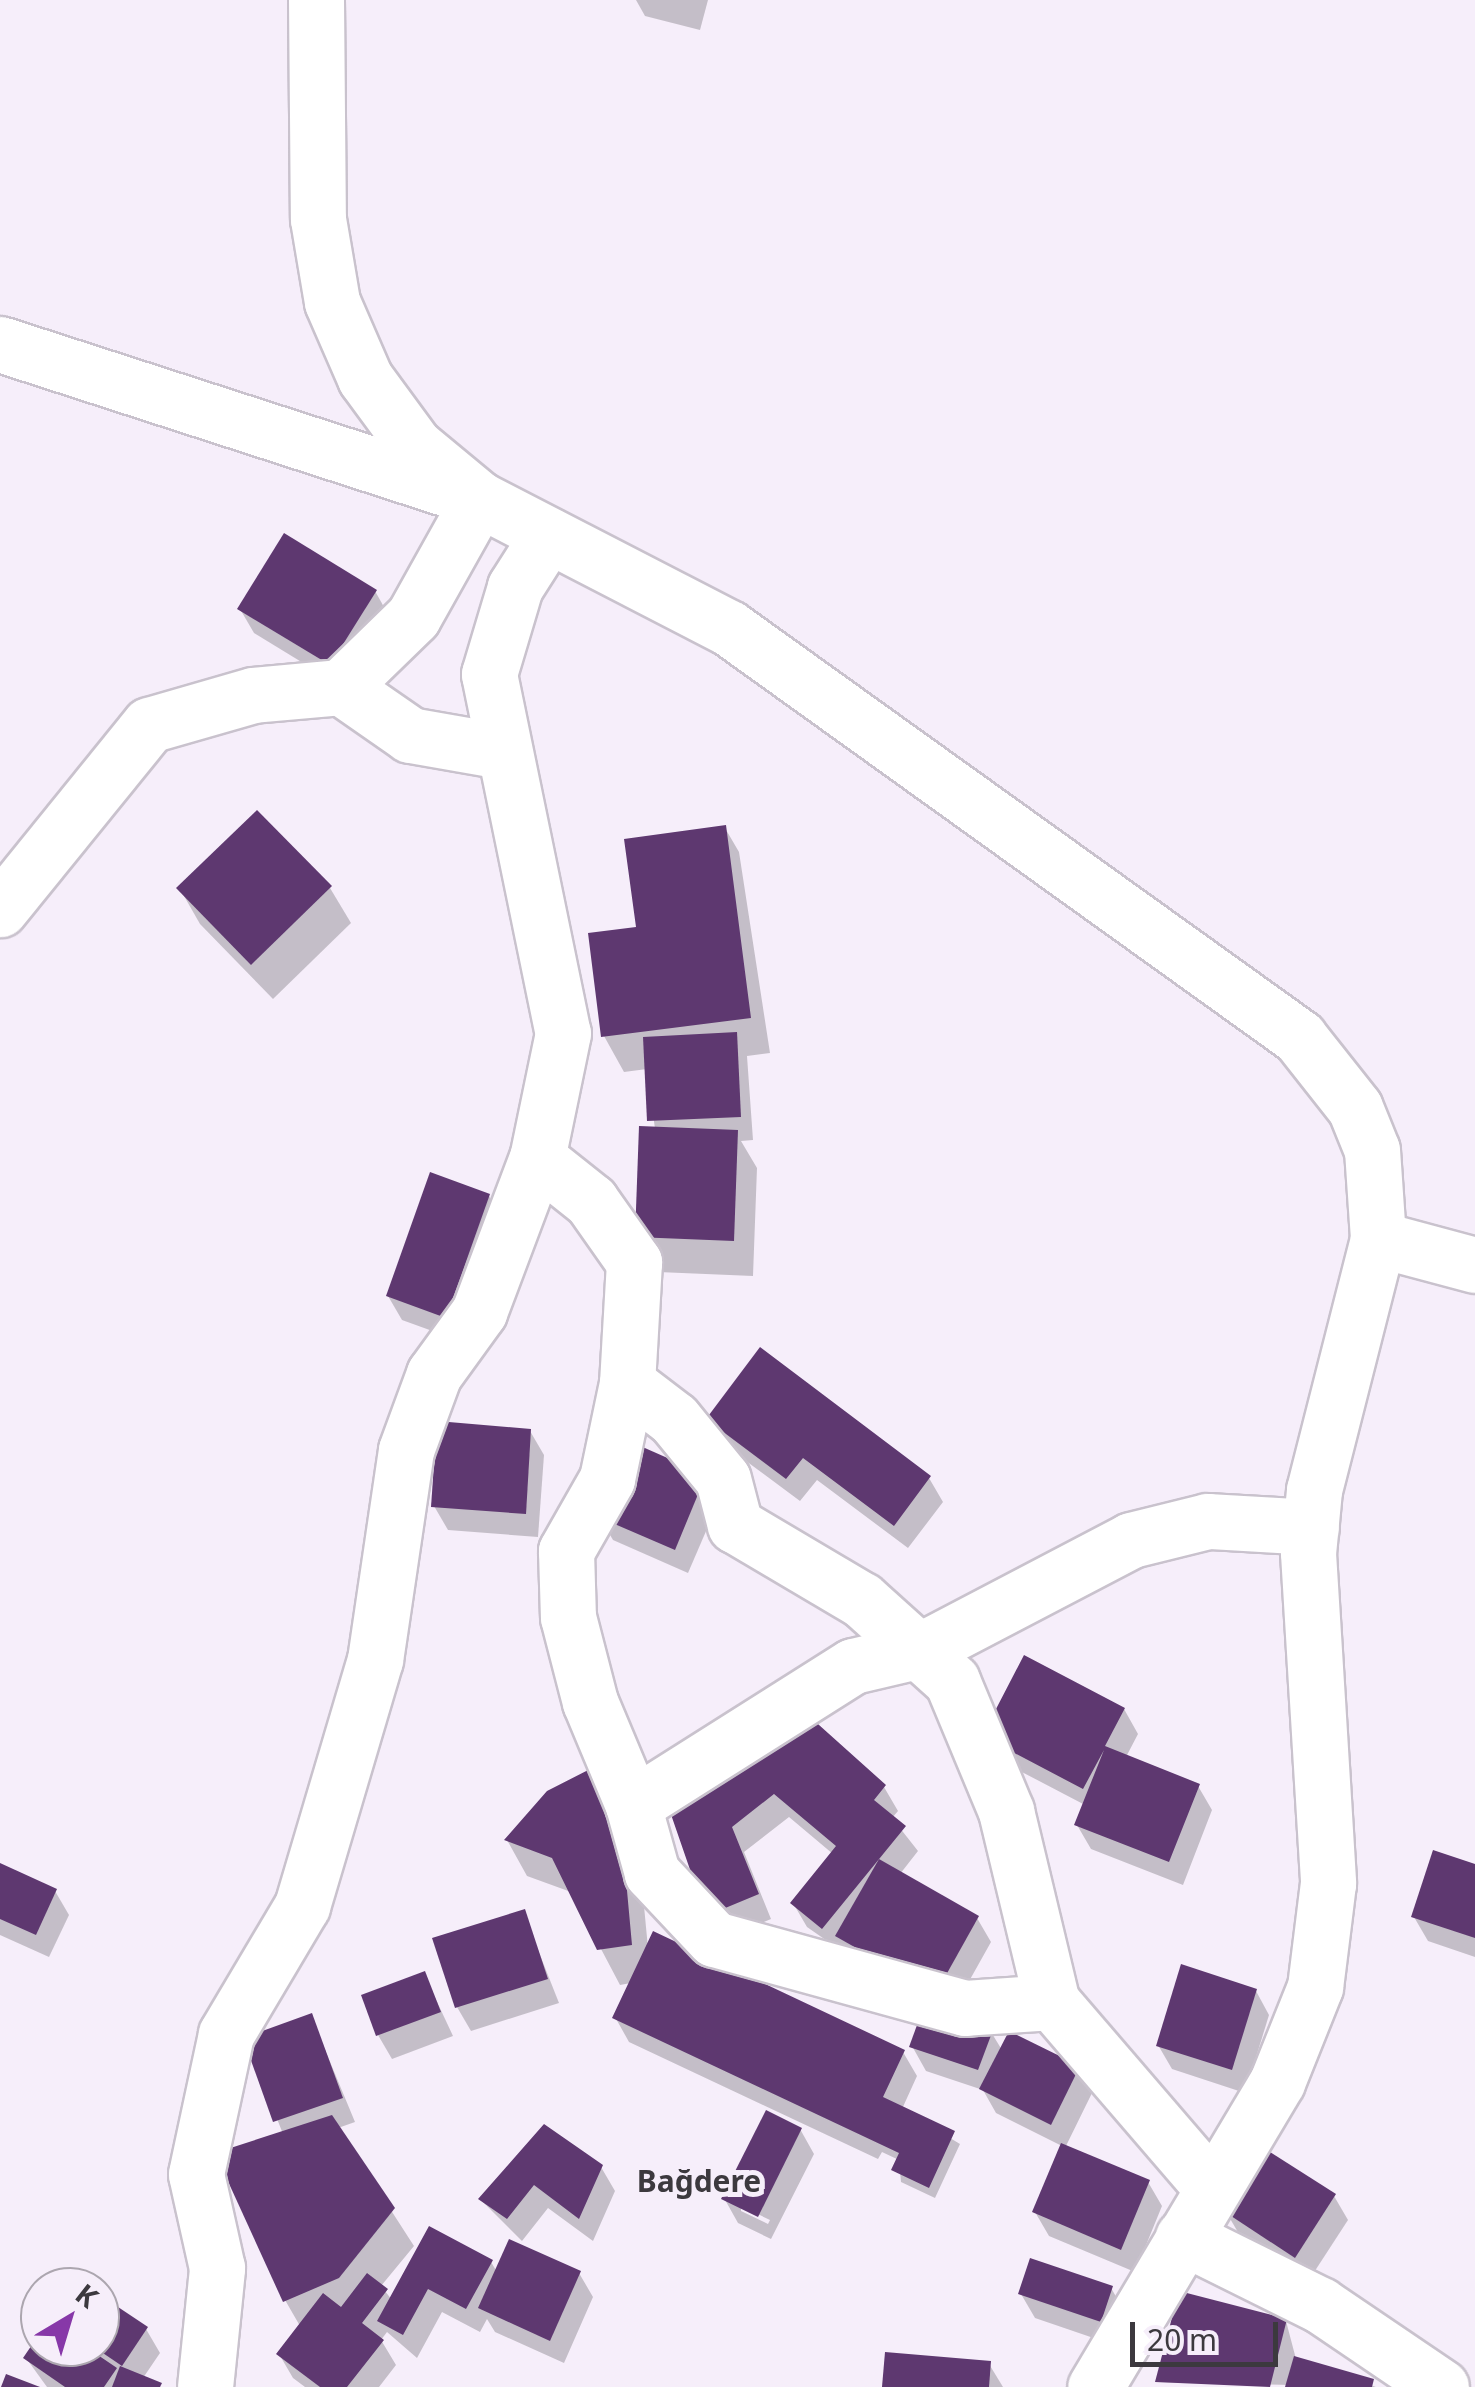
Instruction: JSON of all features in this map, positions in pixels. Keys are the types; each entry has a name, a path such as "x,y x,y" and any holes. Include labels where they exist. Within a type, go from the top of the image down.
{"street":[{"path":"316,0 318,219 332,302 385,406 415,446 479,499"},
{"path":"0,344 479,499 729,628 1299,1037 1355,1108 1372,1150 1378,1239 1311,1526 1328,1884 1315,1987 1277,2082 1211,2186 1095,2387"},
{"path":"0,909 148,725 253,695 341,687 414,618 479,499"},
{"path":"205,2387 217,2268 196,2174 226,2034 302,1906 375,1660 406,1450 434,1374 478,1312 536,1158 563,1033 489,674 515,586 548,535"},
{"path":"341,687 410,735 502,751"},
{"path":"536,1158 592,1201 634,1262 627,1383 607,1480 566,1551 568,1618 590,1702 634,1805 652,1873 714,1938 964,2008 1052,2002"},
{"path":"1378,1239 1475,1265"},
{"path":"627,1383 674,1419 723,1479 735,1524 862,1600 952,1681 1006,1811 1052,2002 1211,2186"},
{"path":"634,1805 853,1666 921,1650 1131,1540 1208,1521 1311,1526"},
{"path":"1183,2237 1320,2306 1441,2387"}],"building":[{"path":"284,533 377,590 330,665 237,609"},
{"path":"257,810 332,886 251,965 176,888"},
{"path":"726,825 751,1018 601,1037 588,933 636,927 624,839"},
{"path":"737,1032 741,1117 647,1121 643,1037"},
{"path":"639,1126 738,1130 734,1241 635,1237"},
{"path":"430,1172 490,1194 446,1318 386,1296"},
{"path":"760,1347 931,1476 894,1526 803,1458 786,1479 706,1419"},
{"path":"437,1421 531,1429 526,1514 431,1507"},
{"path":"629,1441 706,1475 675,1550 596,1516"},
{"path":"1024,1655 1125,1708 1105,1746 1200,1784 1169,1862 1074,1825 1104,1750 1083,1789 982,1736"},
{"path":"809,1716 886,1785 874,1800 906,1826 822,1929 790,1903 836,1846 774,1794 732,1827 759,1894 706,1916 666,1800"},
{"path":"600,1764 623,1847 632,1945 597,1950 552,1858 504,1840 547,1791"},
{"path":"1433,1850 1475,1864 1475,1938 1411,1917"},
{"path":"879,1859 979,1916 936,1993 835,1936"},
{"path":"0,1863 57,1889 36,1935 0,1919"},
{"path":"525,1909 548,1979 455,2008 432,1938"},
{"path":"653,1931 905,2050 883,2097 955,2131 929,2188 891,2170 899,2153 612,2018"},
{"path":"1181,1964 1257,1989 1232,2070 1156,2046"},
{"path":"425,1971 441,2012 376,2036 361,1995"},
{"path":"924,2006 993,2030 978,2070 909,2047"},
{"path":"312,2013 343,2098 273,2122 243,2038"},
{"path":"1009,2031 1080,2066 1051,2125 979,2089"},
{"path":"766,2110 802,2128 758,2217 721,2199"},
{"path":"332,2115 395,2208 339,2278 283,2302 215,2153"},
{"path":"544,2124 603,2165 579,2219 534,2185 507,2219 478,2199"},
{"path":"1061,2143 1150,2180 1121,2250 1032,2212"},
{"path":"1262,2147 1336,2194 1295,2258 1222,2210"},
{"path":"429,2226 493,2260 466,2309 428,2289 403,2335 377,2321"},
{"path":"509,2239 581,2271 550,2341 478,2308"},
{"path":"1030,2258 1113,2286 1101,2322 1018,2294"},
{"path":"367,2273 388,2289 362,2323 384,2340 347,2387 320,2387 276,2354 323,2293 341,2307"},
{"path":"1179,2291 1287,2319 1270,2387 1155,2382"},
{"path":"120,2308 148,2327 120,2365"},
{"path":"885,2352 991,2361 989,2387 882,2387"},
{"path":"1294,2356 1374,2379 1372,2387 1285,2387"},
{"path":"120,2366 162,2383 160,2387 112,2387"},
{"path":"36,2367 117,2368 104,2387 65,2387"},
{"path":"6,2374 40,2387 1,2387"}],"district":[{"name":"Bağdere","path":"699,2181"}]}
